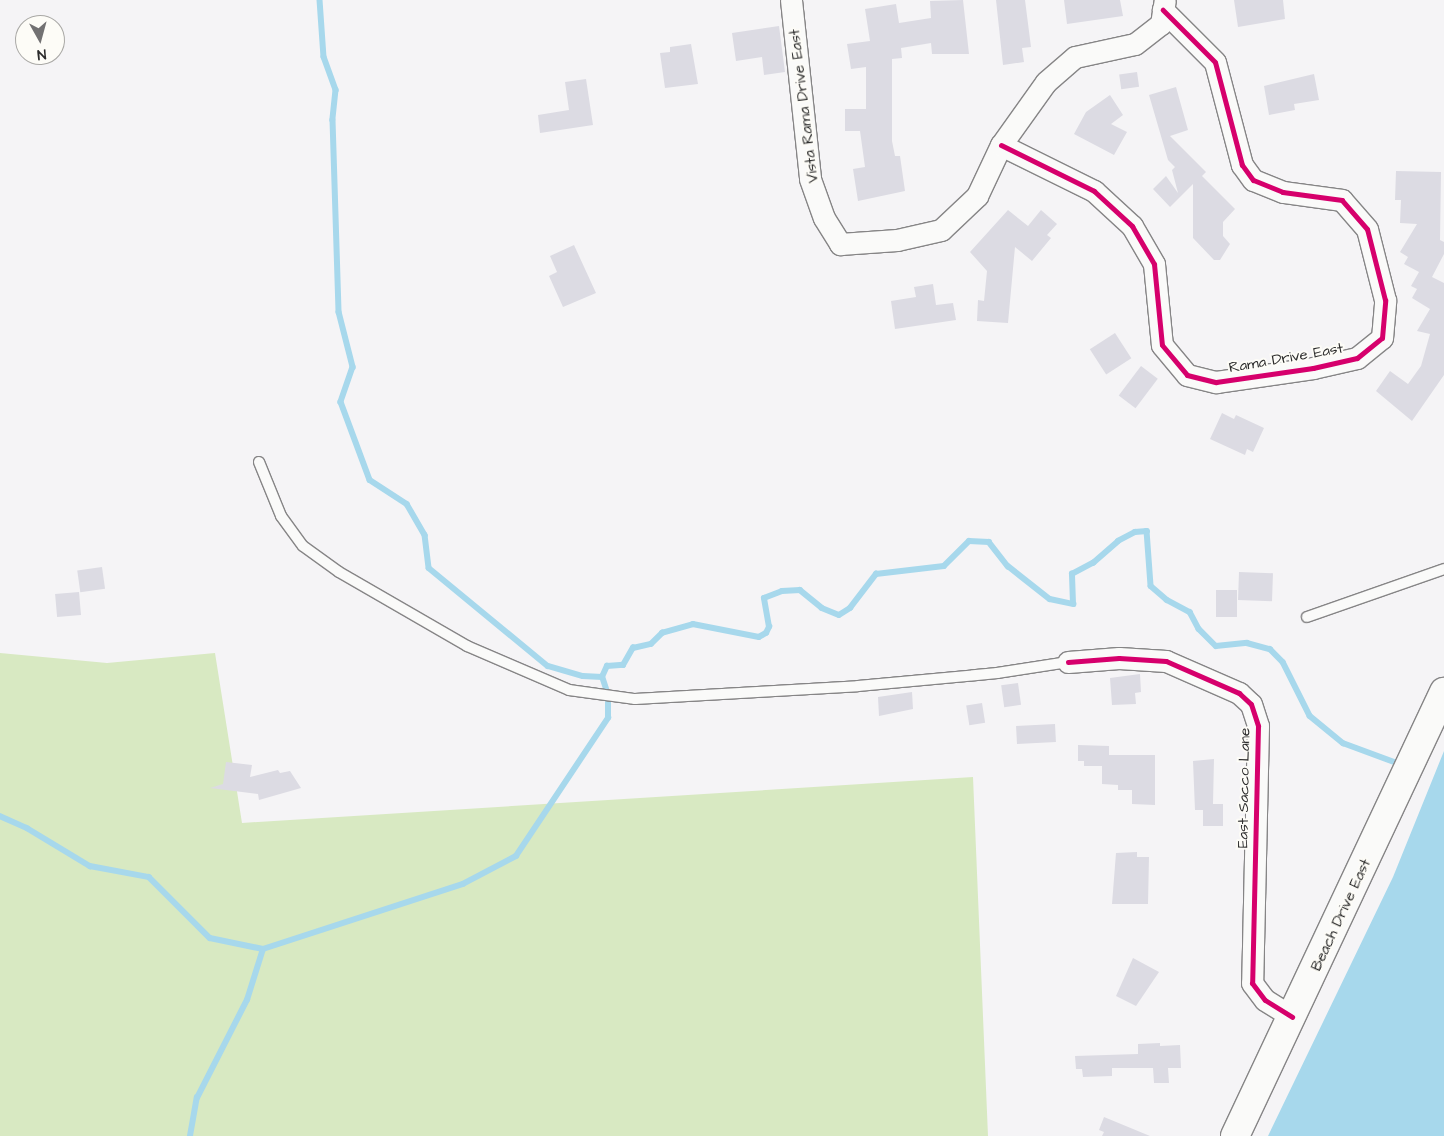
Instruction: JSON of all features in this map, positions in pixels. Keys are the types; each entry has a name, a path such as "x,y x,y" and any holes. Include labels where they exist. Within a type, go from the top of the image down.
{"main road":[{"name":"Beach Drive East","path":"1235,1136 1444,692"}],"street":[{"name":"Vista Rama Drive East","path":"791,0 810,179 824,218 840,244 897,240 941,230 977,196 1001,145 1046,82 1075,57 1135,44 1161,24 1164,5"},
{"name":"Rama Drive East","path":"1001,145 1094,191 1132,226 1154,264 1162,345 1186,374 1216,382 1313,368 1357,358 1382,338 1385,300 1367,229 1342,200 1283,192 1253,180 1242,165 1215,62 1164,5"},
{"name":"East Sacco Lane","path":"1068,662 1119,658 1166,661 1239,693 1251,704 1258,726 1252,983 1265,1000 1292,1017"}],"lane":[{"path":"259,462 281,516 303,546 339,572 467,646 569,690 635,700 858,686 997,673 1068,662"},
{"path":"1307,617 1444,569"}],"green space":[{"path":"0,653 107,663 215,653 242,823 973,777 988,1136 0,1136"}],"water":[{"path":"1444,751 1444,1136 1268,1136 1393,877"}],"building":[{"path":"963,0 969,54 932,54 931,43 901,48 902,58 892,59 892,141 895,156 900,156 905,191 858,201 853,169 865,167 860,131 845,131 845,109 866,109 866,67 851,69 847,44 870,41 865,9 896,4 899,23 931,18 930,1"},
{"path":"996,0 1025,0 1031,47 1022,48 1024,62 1003,65"},
{"path":"1064,0 1120,0 1123,16 1067,24"},
{"path":"1234,0 1283,0 1285,19 1238,27"},
{"path":"779,26 785,72 764,75 762,57 736,61 732,33"},
{"path":"691,44 698,84 665,88 660,53 670,52 670,47"},
{"path":"1137,72 1139,87 1121,89 1119,75"},
{"path":"1314,74 1319,100 1294,104 1295,110 1269,115 1264,86"},
{"path":"586,79 593,125 540,133 538,115 569,110 565,82"},
{"path":"1176,87 1188,130 1170,136 1206,172 1202,176 1235,209 1223,222 1223,236 1230,244 1220,260 1214,260 1193,238 1193,184 1170,207 1153,189 1166,176 1178,193 1172,170 1175,167 1168,160 1149,95"},
{"path":"1110,95 1123,115 1111,124 1127,132 1114,155 1074,134 1086,112"},
{"path":"1396,171 1441,172 1440,240 1444,242 1444,254 1432,277 1444,283 1444,375 1412,421 1376,391 1390,371 1408,384 1421,366 1430,334 1417,331 1430,309 1412,298 1417,289 1411,286 1419,272 1404,264 1408,257 1400,252 1417,224 1400,223 1401,200 1395,200"},
{"path":"1008,210 1028,226 1041,210 1057,224 1047,235 1051,238 1032,261 1015,247 1008,323 977,321 978,300 984,301 987,271 970,252"},
{"path":"574,245 596,293 563,307 549,276 557,272 550,256"},
{"path":"933,284 936,305 953,303 956,320 895,329 891,301 916,297 914,287"},
{"path":"1115,333 1131,358 1106,374 1090,349"},
{"path":"1141,366 1158,379 1136,408 1119,396"},
{"path":"1222,413 1234,419 1236,415 1264,428 1253,452 1247,449 1245,455 1210,439"},
{"path":"102,567 105,589 80,592 77,570"},
{"path":"1239,572 1273,573 1272,601 1238,600"},
{"path":"1216,590 1237,590 1237,617 1216,617"},
{"path":"79,592 81,615 57,617 55,594"},
{"path":"1140,674 1141,692 1135,693 1136,704 1112,705 1110,678"},
{"path":"1018,683 1021,705 1004,707 1001,685"},
{"path":"912,692 913,709 879,716 878,697"},
{"path":"982,703 985,723 969,725 966,706"},
{"path":"1055,724 1056,742 1017,744 1016,726"},
{"path":"1078,745 1109,746 1109,755 1155,755 1155,805 1132,804 1132,790 1118,790 1118,785 1102,784 1102,766 1084,766 1084,761 1078,761"},
{"path":"1214,759 1213,804 1223,804 1223,826 1203,826 1203,810 1195,810 1193,761"},
{"path":"226,762 252,765 250,777 278,770 280,773 290,771 301,788 259,800 258,794 210,788 223,784"},
{"path":"1137,852 1137,857 1149,857 1148,904 1112,904 1116,853"},
{"path":"1133,958 1159,972 1136,1006 1116,996"},
{"path":"1160,1043 1160,1046 1180,1045 1181,1068 1168,1068 1169,1083 1154,1083 1153,1068 1112,1068 1112,1076 1083,1077 1082,1069 1076,1069 1075,1056 1138,1054 1138,1044"},
{"path":"1104,1117 1150,1136 1102,1136 1104,1132 1099,1130"}],"waterway":[{"path":"320,0 324,57 336,90 333,120 339,312 353,367 341,402 370,480 407,504 425,535 429,568 548,666 583,676 602,677"},
{"path":"607,692 602,677 607,666 623,665 633,648 651,644 662,633 693,624 759,637 766,633 769,627 764,598 782,591 800,590 822,608 839,615 850,608 876,574 944,566 969,541 989,542 1008,566 1050,599 1073,604 1072,574 1093,563 1118,541 1135,532 1147,531 1151,586 1167,600 1190,612 1199,629 1216,646 1247,643 1270,649 1283,662 1310,716 1343,743 1397,763"},
{"path":"0,816 27,828 90,866 149,877 210,938 263,949 463,884 516,856 608,718 608,703"},
{"path":"190,1136 197,1098 247,1000 263,949"}],"cycle path":[{"path":"1001,145 1094,191 1132,226 1154,264 1162,345 1187,375 1216,382 1313,368 1357,358 1382,338 1385,300 1367,229 1342,200 1283,192 1253,180 1242,165 1215,62 1163,10"},
{"path":"1068,662 1119,658 1166,661 1239,693 1251,704 1258,726 1252,983 1265,1000 1292,1017"}]}
